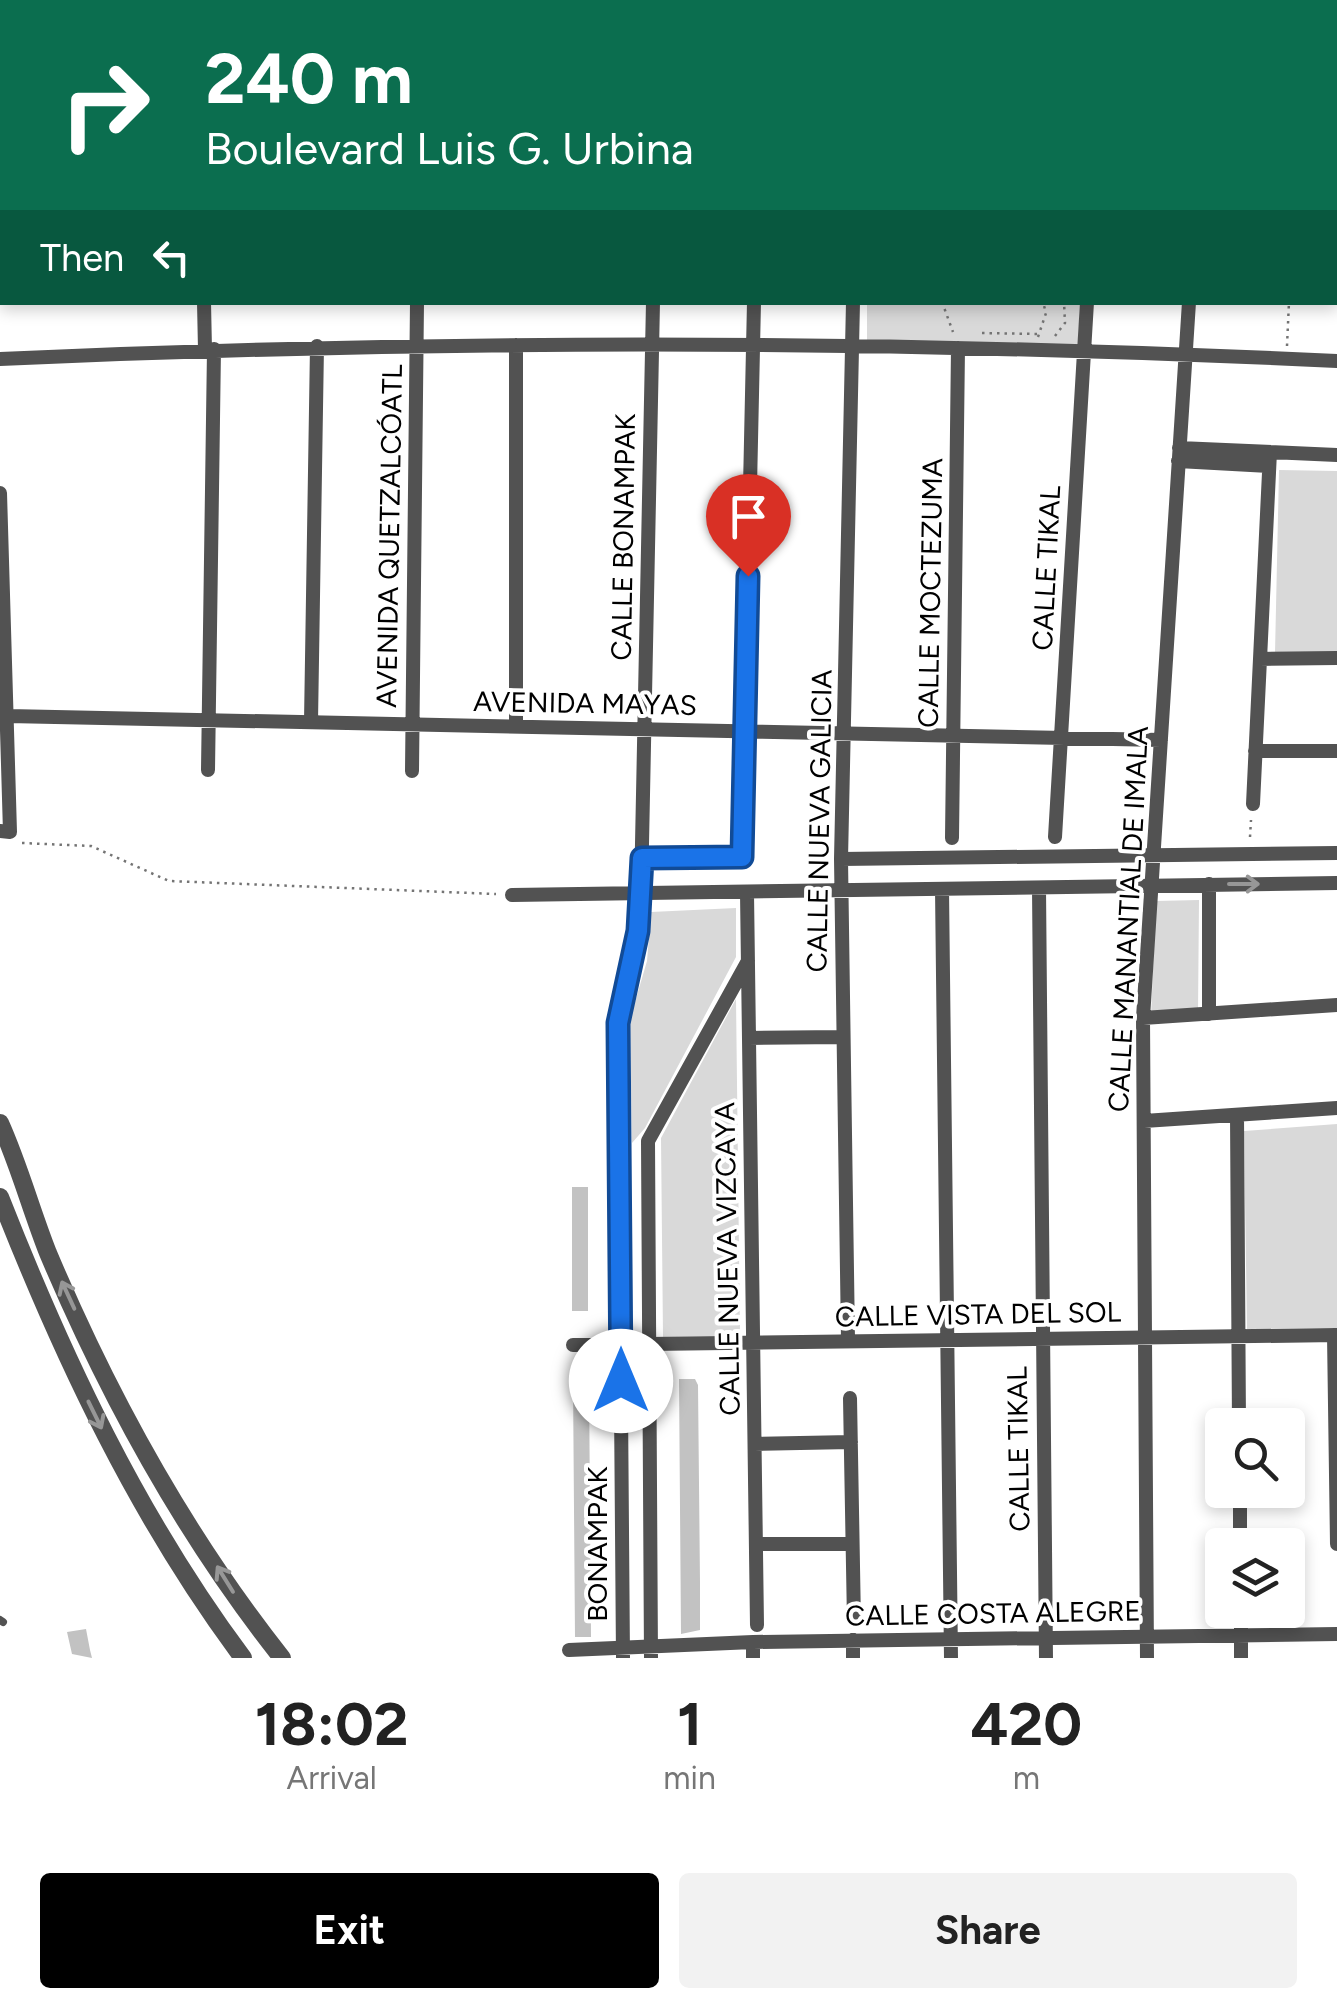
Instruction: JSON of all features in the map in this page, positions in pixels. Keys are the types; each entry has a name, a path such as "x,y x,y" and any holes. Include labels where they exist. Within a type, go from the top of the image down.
{"street":[{"path":"204,305 210,350 208,770"},
{"name":"AVENIDA QUETZALCÓATL","path":"412,771 417,305"},
{"name":"CALLE BONAMPAK","path":"641,893 652,305"},
{"path":"642,858 742,857 754,305"},
{"name":"CALLE NUEVA GALICIA","path":"848,1340 841,858 853,305"},
{"name":"CALLE TIKAL","path":"1055,836 1088,305"},
{"name":"CALLE MANANTIAL DE IMALA","path":"1147,1658 1143,1018 1189,305"},
{"path":"0,359 318,346 652,342 1084,349 1337,361"},
{"path":"516,345 516,726"},
{"path":"311,722 318,346"},
{"name":"CALLE MOCTEZUMA","path":"952,838 958,348"},
{"path":"1179,455 1270,459 1337,455"},
{"path":"1252,804 1270,459"},
{"path":"0,493 10,795 5,832"},
{"path":"1260,659 1337,658"},
{"name":"AVENIDA MAYAS","path":"8,716 1161,740"},
{"path":"1255,751 1337,751"},
{"path":"841,858 1337,853"},
{"path":"512,895 1337,883"},
{"path":"1209,884 1209,1014"},
{"name":"CALLE TIKAL","path":"1039,888 1046,1658"},
{"path":"942,890 951,1658"},
{"name":"BONAMPAK","path":"623,1653 618,1023 641,893"},
{"name":"CALLE NUEVA VIZCAYA","path":"747,893 757,1624"},
{"name":"BONAMPAK","path":"650,1653 648,1141 748,960"},
{"path":"1143,1018 1337,1005"},
{"path":"749,1038 843,1037"},
{"path":"1144,1120 1337,1108"},
{"path":"1237,1114 1239,1408"},
{"path":"0,1124 48,1252 130,1422 247,1614 282,1658"},
{"path":"0,1198 42,1304 139,1501 243,1658"},
{"path":"1336,1335 1337,1544"},
{"name":"CALLE VISTA DEL SOL","path":"573,1345 1336,1335"},
{"path":"850,1398 854,1622"},
{"path":"755,1444 851,1442"},
{"path":"756,1544 852,1544"},
{"path":"1241,1628 1241,1658"},
{"name":"CALLE COSTA ALEGRE","path":"569,1650 650,1653 753,1642 1337,1634"},
{"path":"853,1640 853,1658"},
{"path":"753,1642 753,1658"}],"path":[{"path":"943,305 958,348"},
{"path":"1027,349 1040,335 1045,305"},
{"path":"972,334 1019,330 1051,338 1061,333 1064,305"},
{"path":"1286,359 1288,305"},
{"path":"1249,854 1252,804"},
{"path":"5,832 16,842 91,846 169,881 512,895"}],"shaded area":[{"path":"867,305 1080,305 1078,346 867,342"},
{"path":"1279,470 1337,471 1337,655 1275,653"},
{"path":"1199,900 1198,1012 1151,1016 1156,901"},
{"path":"736,908 736,957 645,1128 632,1143 630,1019 647,961 651,912"},
{"path":"736,999 740,1336 663,1337 661,1138"},
{"path":"1337,1124 1337,1328 1247,1329 1244,1131"}],"building":[{"path":"572,1187 588,1187 588,1311 572,1311"},
{"path":"679,1379 695,1379 698,1385 700,1583 700,1630 681,1634"},
{"path":"573,1380 589,1380 591,1637 575,1637"},
{"path":"86,1629 92,1658 72,1654 67,1632"}],"route":[{"path":"621,1381 618,1023 638,931 642,858 742,857 748,576"}]}
